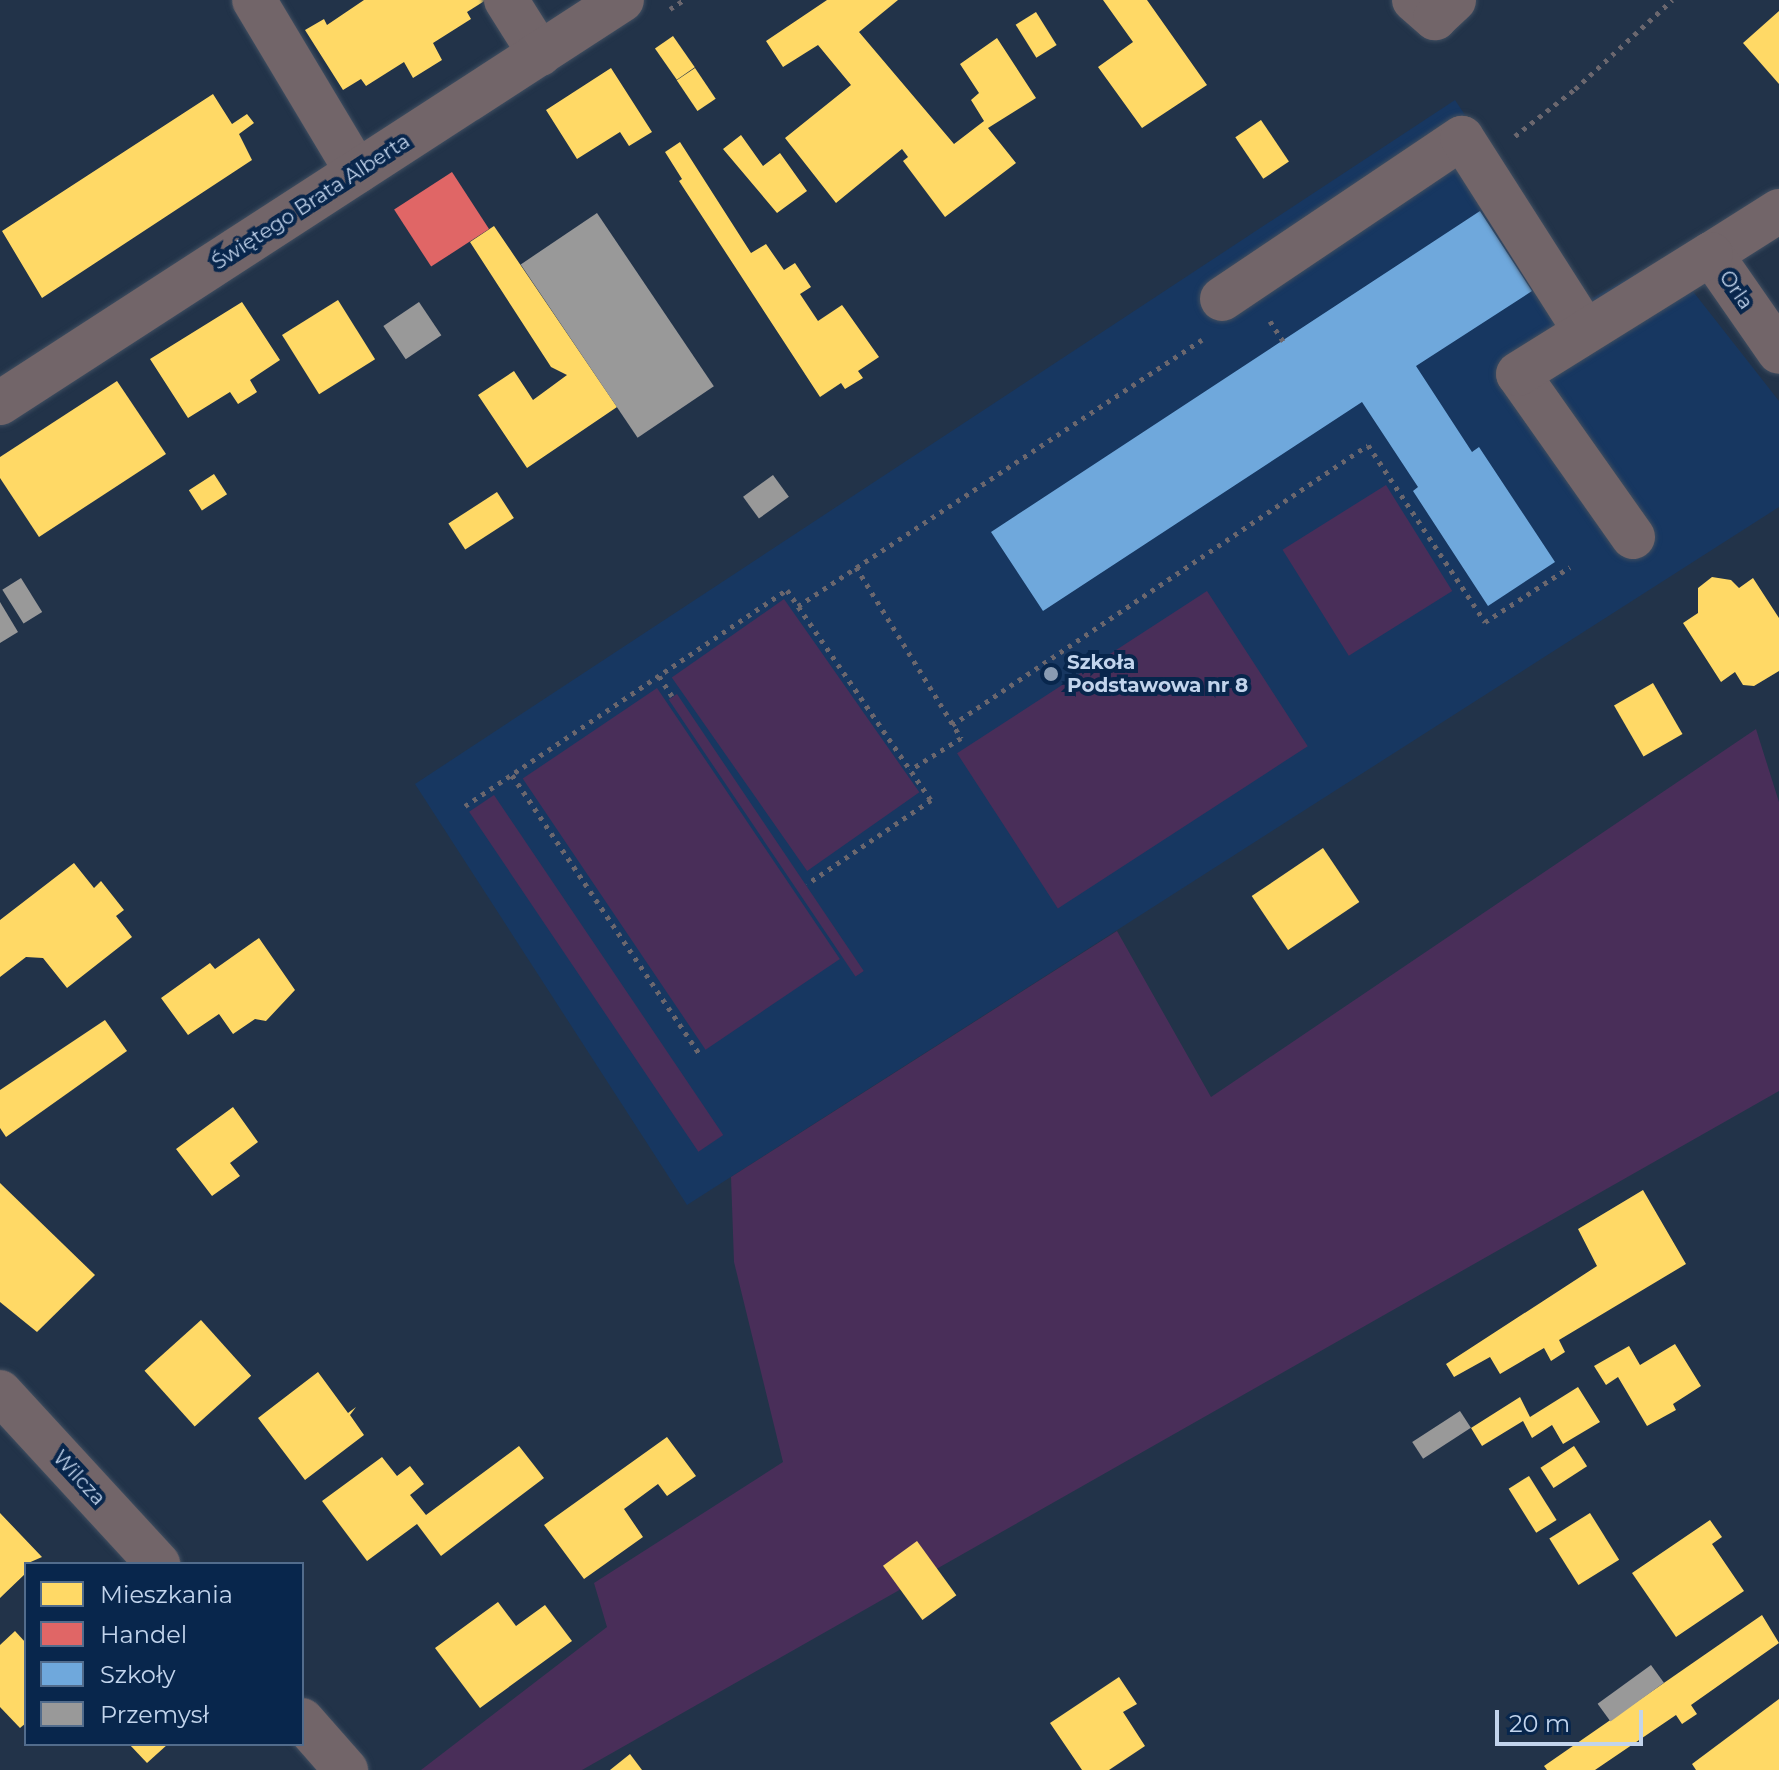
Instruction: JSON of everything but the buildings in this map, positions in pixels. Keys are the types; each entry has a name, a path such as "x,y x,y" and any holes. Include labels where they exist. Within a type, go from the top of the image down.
{"street":[{"path":"254,0 357,172"},
{"path":"506,0 540,54"},
{"name":"Świętego Brata Alberta","path":"0,403 622,0"},
{"path":"1414,0 1435,18 1454,0"},
{"path":"1214,318 1462,138 1585,331"},
{"name":"Orla","path":"1779,211 1711,254 1779,352"},
{"path":"1633,537 1518,374 1711,254"},
{"name":"Wilcza","path":"0,1392 156,1562"},
{"path":"304,1722 346,1770"}],"path":[{"path":"1477,162 1575,89 1672,0"},
{"path":"1267,317 1283,341"},
{"path":"798,606 1214,318"},
{"path":"952,725 1368,445 1485,622 1570,567"},
{"path":"856,567 961,738 910,770"},
{"path":"465,806 787,590 931,800 807,884"},
{"path":"659,676 672,696"},
{"path":"512,775 700,1055"}],"shaded area":[{"name":"Szkoła Podstawowa nr 8","path":"1455,100 1589,300 1666,257 1779,401 1779,507 687,1205 415,784"},
{"path":"1386,485 1452,591 1349,656 1283,550"},
{"path":"1207,591 1308,746 1058,908 957,753"},
{"path":"784,599 919,792 807,871 672,678"},
{"path":"657,688 840,959 706,1050 523,779"},
{"path":"677,694 864,971 855,976 669,700"},
{"path":"1756,729 1779,802 1779,1091 582,1770 421,1770 607,1627 594,1583 783,1462 734,1262 731,1177 1117,931 1211,1097"},
{"path":"494,795 723,1135 698,1152 469,812"}],"place":[{"name":"Szkoła Podstawowa nr 8","path":"1051,674"}]}
